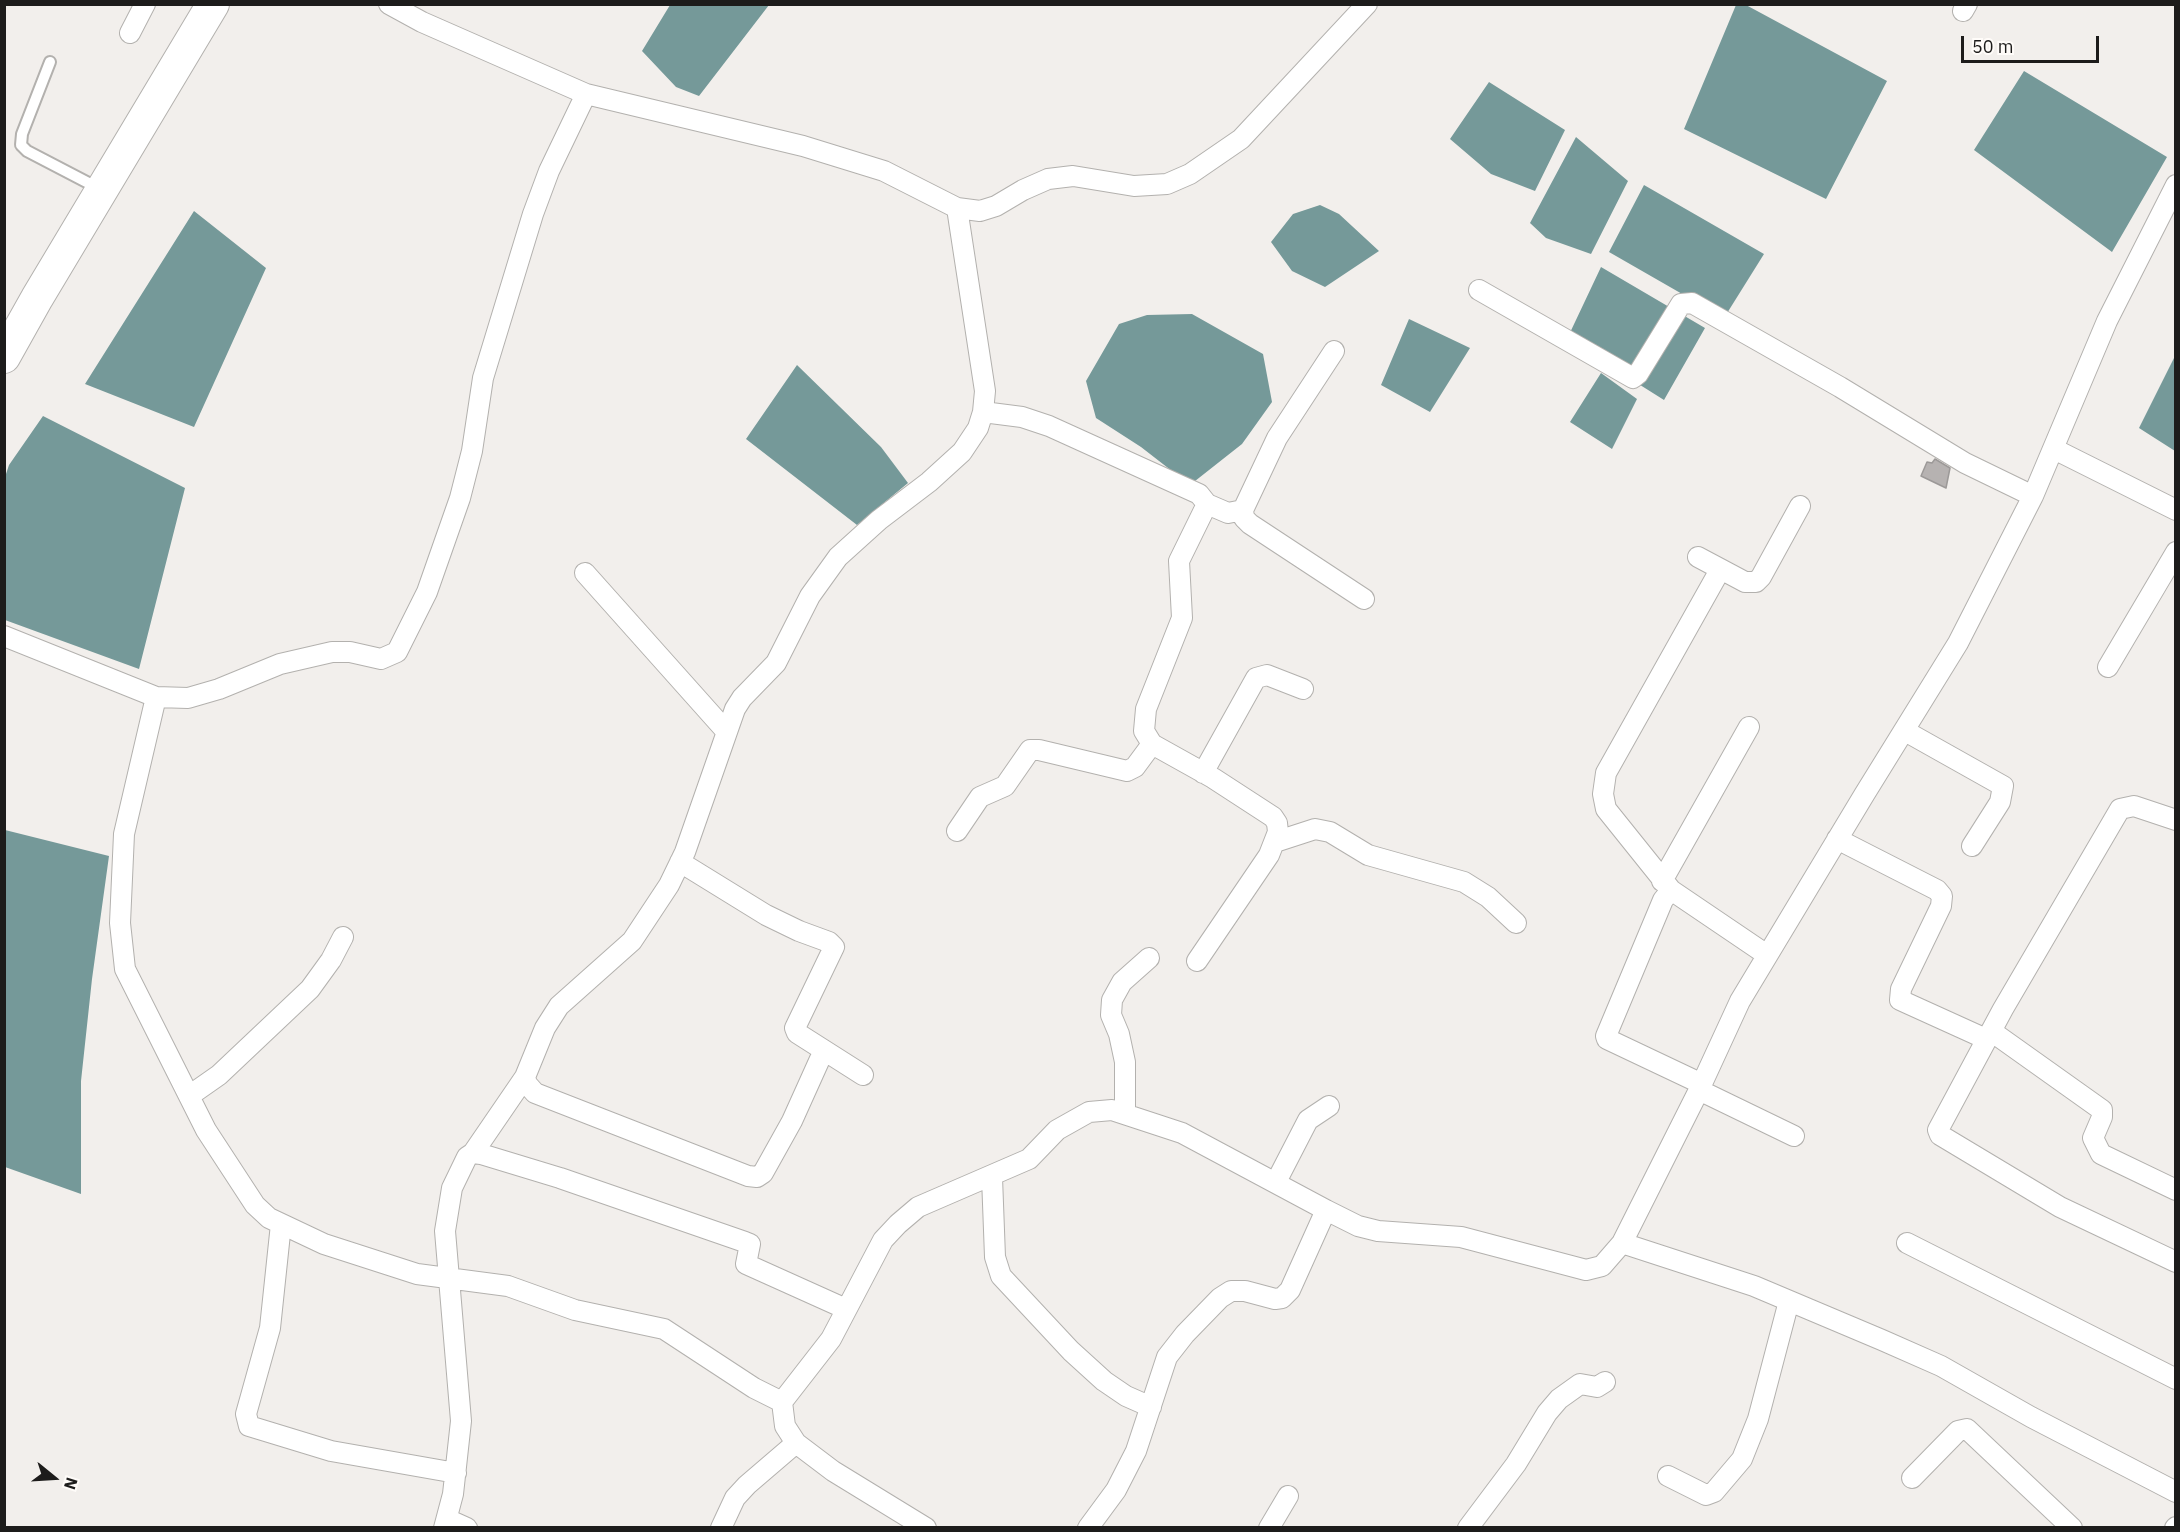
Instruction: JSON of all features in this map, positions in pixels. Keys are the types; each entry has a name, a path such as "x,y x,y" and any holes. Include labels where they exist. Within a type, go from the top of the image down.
{"main road":[{"path":"4,357 213,4"}],"street":[{"path":"130,33 145,4"},
{"path":"389,4 416,10 586,94 884,171 957,208 980,211 996,206 1048,179 1073,176 1134,186 1167,184 1190,174 1241,139 1367,4"},
{"path":"4,636 156,697 188,698 219,689 280,664 332,652 350,652 381,659 397,652 427,592 460,498 472,451 483,378 533,214 549,171 586,94"},
{"path":"926,1527 842,1477 796,1443 785,1426 782,1402 831,1339 883,1240 898,1224 918,1207 992,1177 1029,1159 1057,1130 1089,1112 1112,1110 1182,1133 1358,1226 1378,1231 1461,1237 1586,1270 1602,1266 1622,1244 1701,1087 1740,1001 1958,643 2033,496 2055,449 2107,321 2175,185"},
{"path":"467,1527 445,1523 456,1473 461,1421 445,1231 446,1209 461,1167 525,1077 553,1015 632,941 650,917 680,861 726,731 741,698 776,663 810,596 832,565 879,520 929,482 962,452 978,428 983,412 985,391 957,208"},
{"path":"1479,290 1633,378 1638,374 1681,304 1692,303 1840,387 1965,463 2033,496"},
{"path":"1334,351 1277,438 1243,510 1244,518 1250,524 1364,599"},
{"path":"983,412 1022,417 1049,426 1199,494 1208,504 1228,513 1243,510"},
{"path":"2055,449 2175,510"},
{"path":"1197,961 1275,842 1277,823 1273,817 1152,744 1144,731 1143,720 1182,618 1179,561 1208,504"},
{"path":"1698,557 1745,582 1756,582 1761,577 1800,506"},
{"path":"2109,667 2175,552"},
{"path":"1720,570 1606,773 1603,794 1606,808 1666,885 1767,954"},
{"path":"585,573 726,731"},
{"path":"1203,773 1256,678 1267,675 1303,689"},
{"path":"156,697 124,834 120,923 125,969 206,1130 255,1205 269,1218 281,1224 363,1258 434,1278 508,1286 575,1310 664,1329 754,1388 782,1402"},
{"path":"1749,727 1666,885 1663,900 1606,1036 1607,1039 1794,1136"},
{"path":"1905,731 2003,786 2000,802 1972,846"},
{"path":"957,831 980,797 1005,786 1030,750 1127,771 1135,767 1152,744"},
{"path":"2175,820 2134,806 2120,809 1939,1125 1940,1135 2060,1207 2175,1262"},
{"path":"1275,842 1315,829 1330,832 1368,855 1464,882 1488,897 1516,923"},
{"path":"1837,839 1937,890 1942,896 1941,906 1901,989 1900,1000 1989,1035 2102,1110 2102,1117 2093,1138 2101,1154 2175,1190"},
{"path":"680,861 766,915 799,932 828,942 834,947 795,1028 797,1033 863,1075"},
{"path":"189,1096 219,1075 310,989 331,960 343,937"},
{"path":"1125,1114 1125,1062 1119,1034 1111,1015 1112,1000 1122,982 1149,958"},
{"path":"525,1077 527,1084 535,1093 757,1177 763,1173 792,1121 824,1050"},
{"path":"1276,1182 1308,1120 1329,1106"},
{"path":"473,1153 560,1178 746,1242 750,1244 746,1264 846,1309"},
{"path":"992,1177 995,1257 1001,1276 1071,1351 1104,1381 1126,1396 1152,1407"},
{"path":"1089,1527 1116,1490 1136,1451 1152,1407 1158,1378 1167,1357 1185,1334 1220,1298 1231,1291 1275,1299 1282,1298 1290,1290 1326,1210"},
{"path":"281,1224 270,1328 246,1414 249,1426 331,1451 456,1473"},
{"path":"1907,1243 2175,1379"},
{"path":"1622,1244 1754,1286 1941,1366 2031,1417 2175,1492"},
{"path":"1668,1476 1706,1495 1714,1492 1742,1459 1758,1419 1789,1301"},
{"path":"1468,1527 1516,1464 1546,1413 1558,1399 1580,1384 1597,1387 1605,1382"},
{"path":"1912,1478 1958,1431 1967,1429 2072,1527"},
{"path":"721,1527 735,1498 796,1443"},
{"path":"1269,1527 1288,1496"}],"lane":[{"path":"50,62 22,134 21,145 27,151 102,190"}],"water":[{"path":"670,5 769,5 699,96 676,87 642,51"},
{"path":"1736,5 1746,5 1887,81 1826,199 1684,129"},
{"path":"2024,71 2167,157 2112,252 1974,150"},
{"path":"1489,82 1565,130 1535,191 1491,174 1450,139"},
{"path":"1576,137 1628,181 1591,254 1546,238 1530,223"},
{"path":"1644,185 1764,254 1724,318 1609,252"},
{"path":"1320,205 1339,214 1379,251 1325,287 1292,271 1271,242 1293,214"},
{"path":"194,211 266,268 194,427 85,384"},
{"path":"1601,267 1705,328 1664,400 1567,339"},
{"path":"1192,314 1263,354 1272,402 1242,444 1190,485 1141,447 1096,418 1086,381 1119,324 1147,315"},
{"path":"1409,319 1470,348 1430,412 1381,385"},
{"path":"2175,356 2175,451 2139,428"},
{"path":"797,365 881,447 908,483 857,525 746,439"},
{"path":"1601,373 1637,399 1612,449 1570,422"},
{"path":"43,416 185,488 139,669 5,620 5,477 9,465"},
{"path":"5,830 109,856 81,1081 81,1194 5,1167"}],"building":[{"path":"1935,459 1950,468 1946,488 1921,476 1927,462 1932,463"}]}
